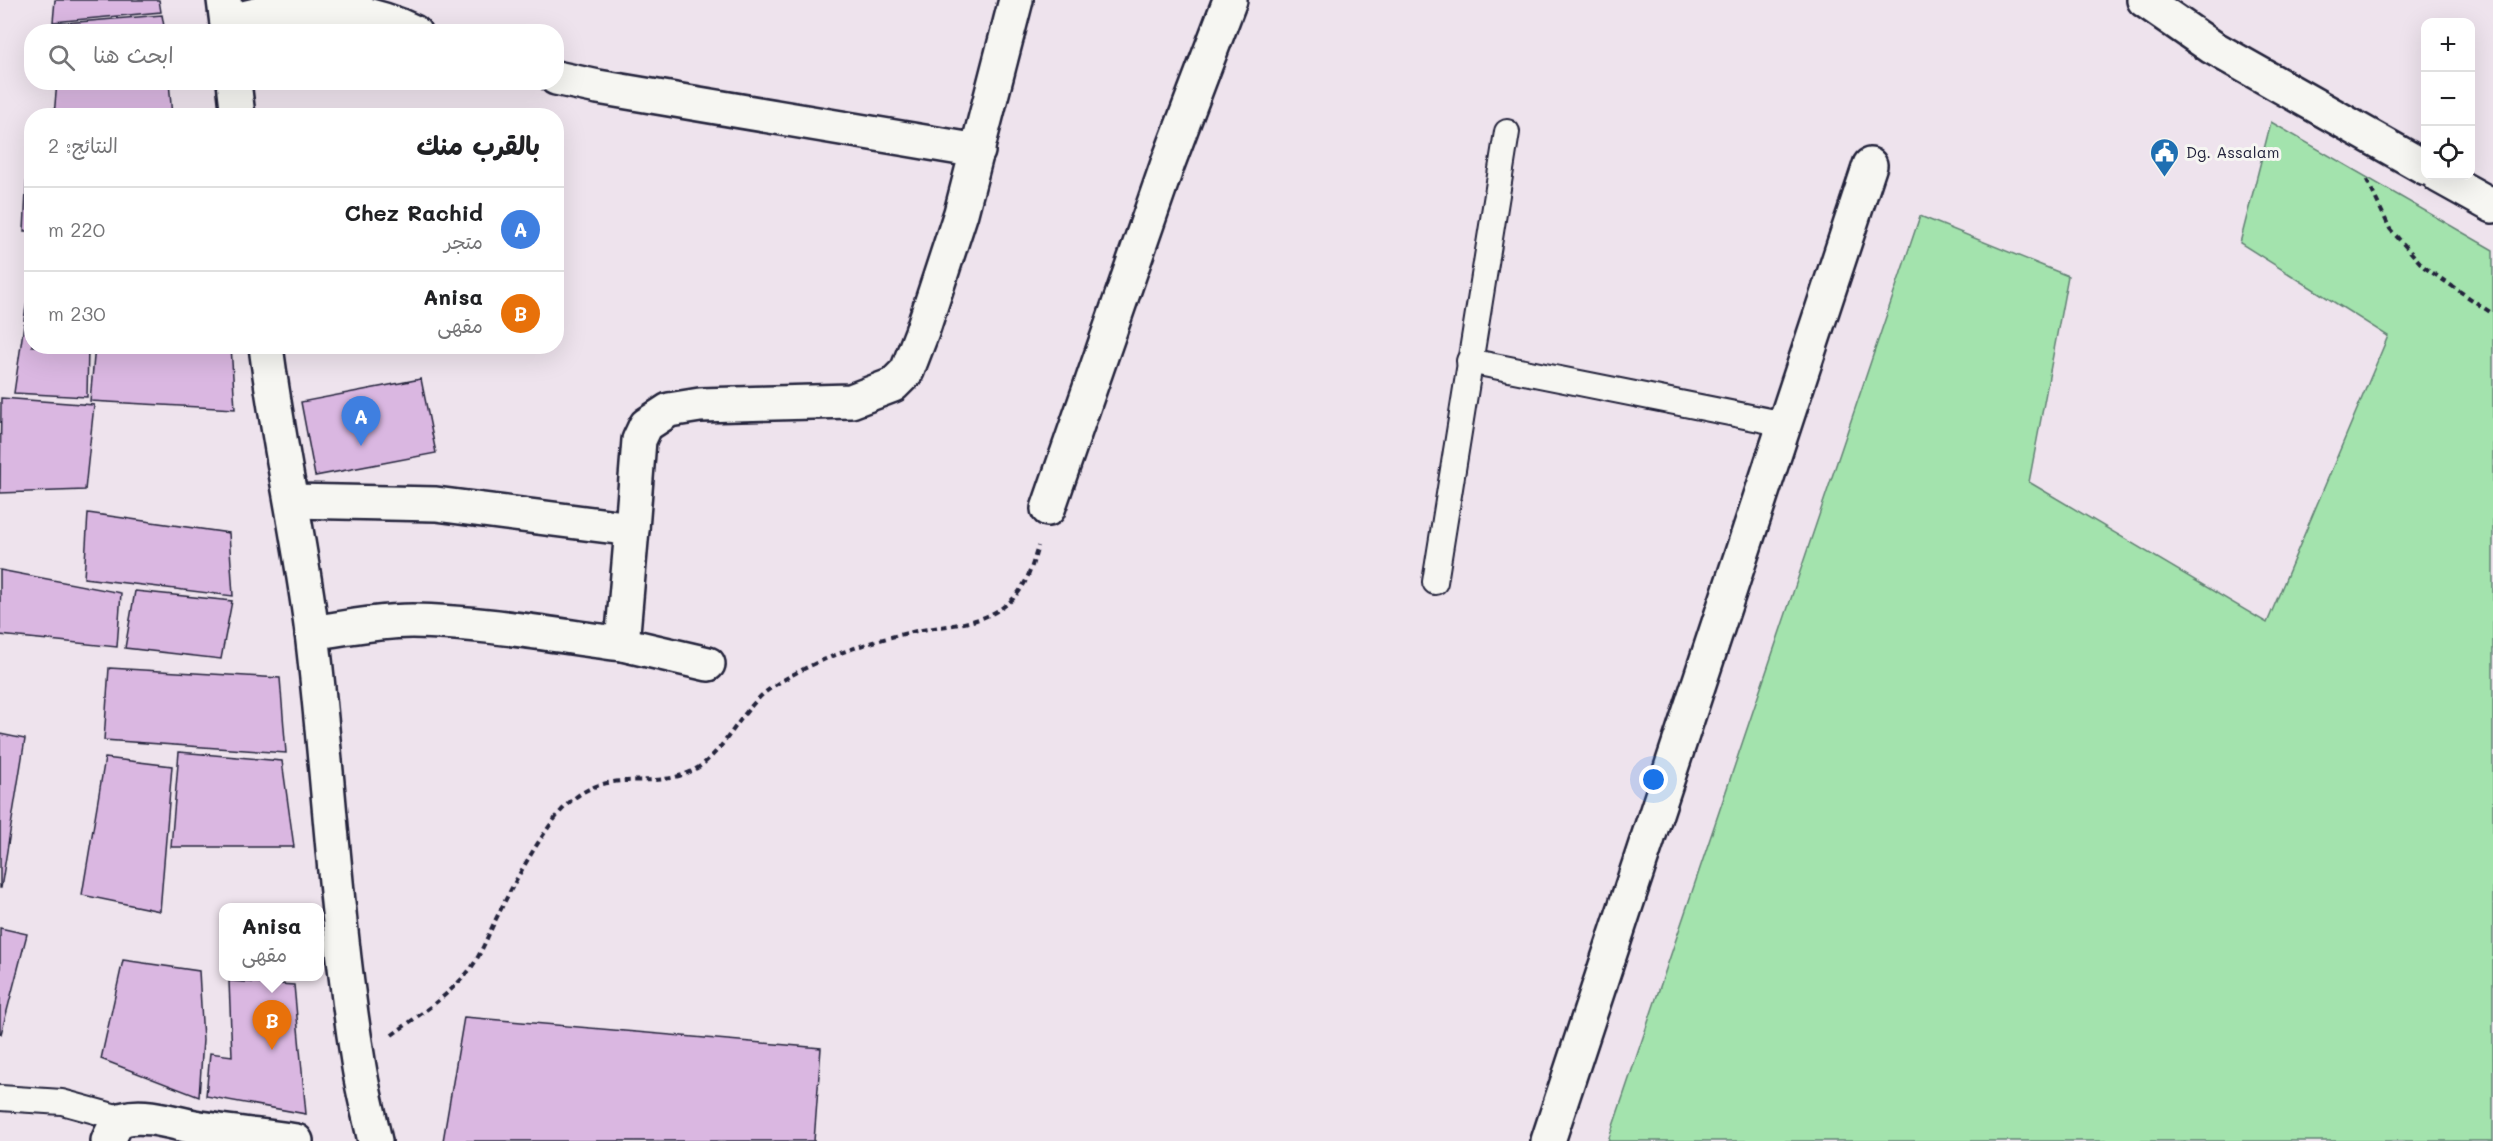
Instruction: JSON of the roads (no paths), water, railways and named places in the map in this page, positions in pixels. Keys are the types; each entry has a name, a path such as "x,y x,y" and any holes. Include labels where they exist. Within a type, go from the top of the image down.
{"street":[{"path":"1048,509 1168,163 1230,0"},
{"path":"2144,0 2212,47 2421,165"},
{"path":"622,644 639,440 646,425 669,410 700,405 851,401 893,385 907,371 961,213 1016,1"},
{"path":"226,18 282,10 321,10 360,14 390,24"},
{"path":"564,80 978,151"},
{"path":"235,90 237,108"},
{"path":"1548,1141 1870,165"},
{"path":"2446,180 2493,206"},
{"path":"267,354 273,405 292,501 312,633 337,893 358,1062 375,1141"},
{"path":"292,501 436,504 632,529"},
{"path":"312,633 385,622 412,621 526,631 622,644 708,664"},
{"path":"116,1130 163,1119 193,1126 297,1141"}],"lane":[{"path":"1435,582 1507,132"},
{"path":"1469,361 1785,424"},
{"path":"0,1098 62,1102 116,1130"}],"place":[{"name":"Dg. Assalam","path":"2165,178"},
{"name":"Chez Rachid","path":"361,446"},
{"name":"Anisa","path":"272,1050"}]}
